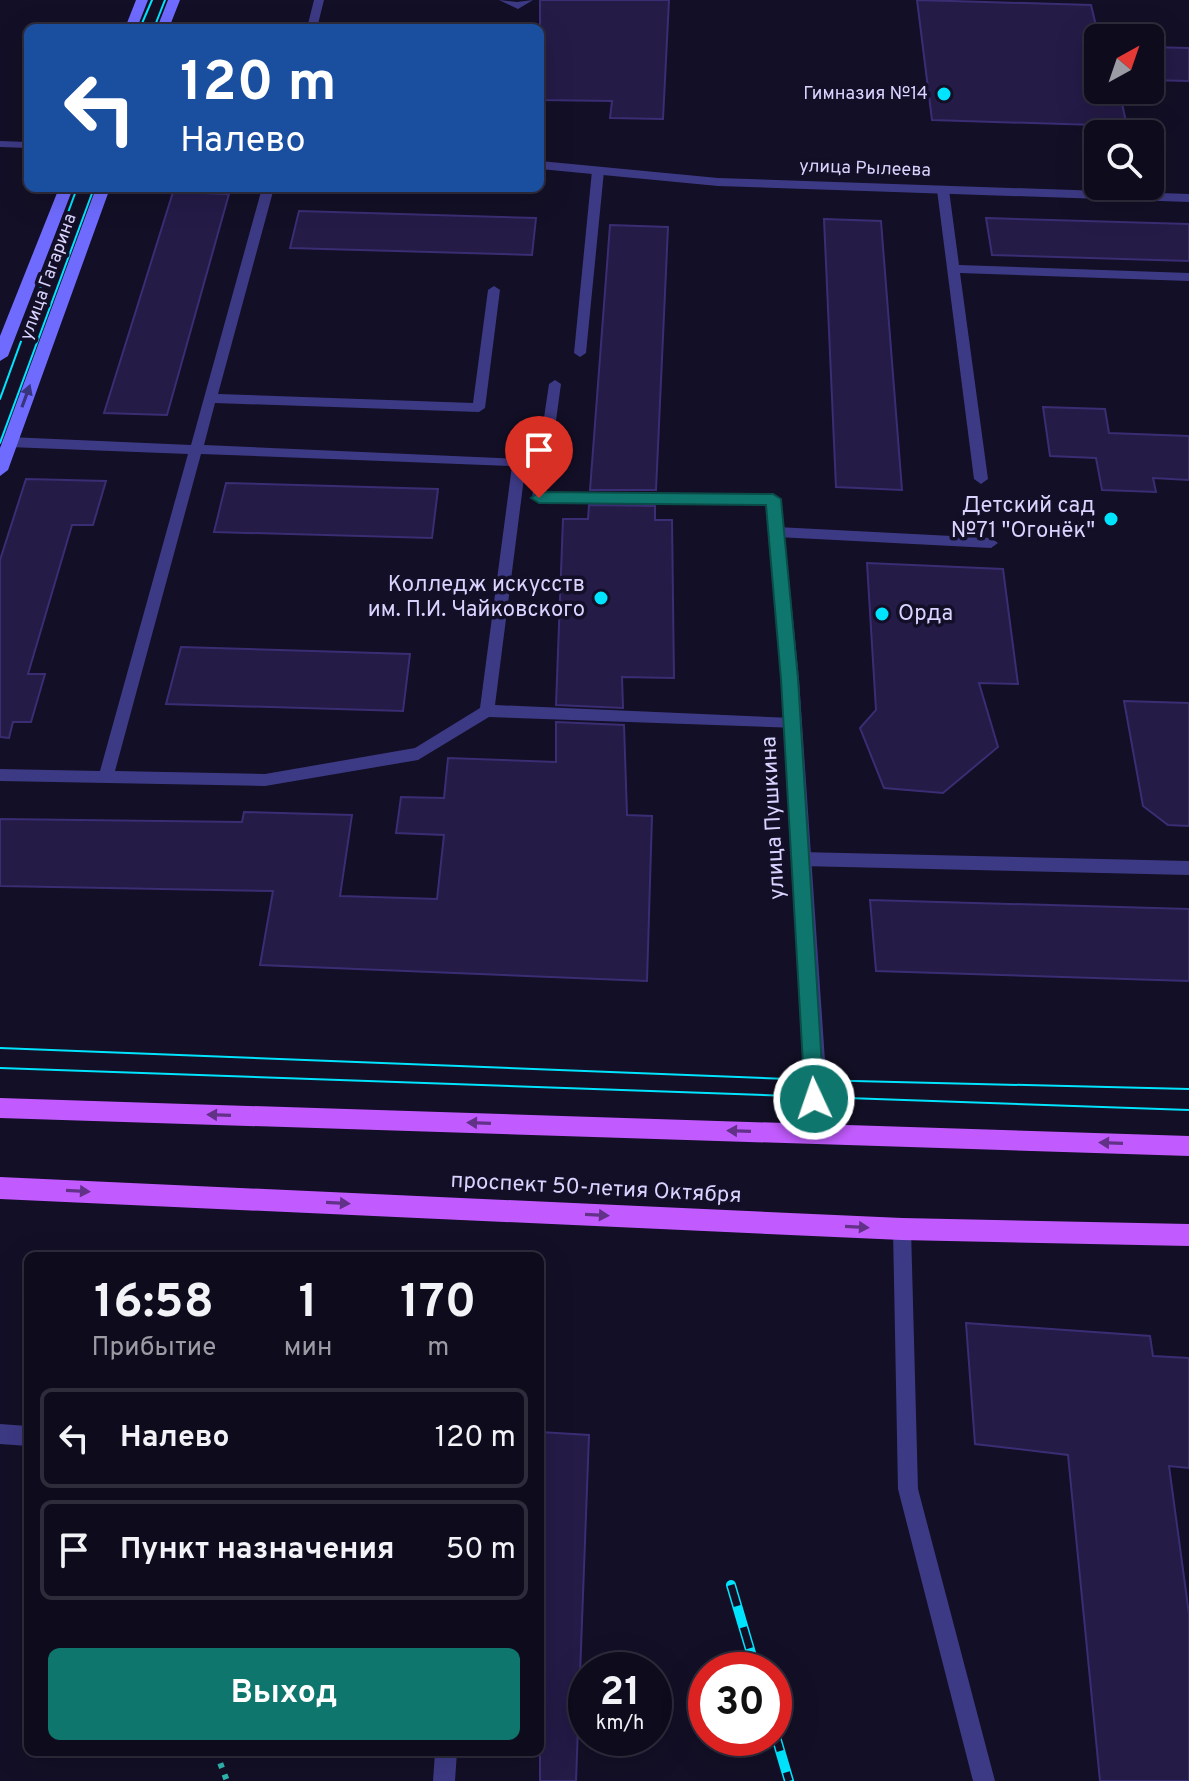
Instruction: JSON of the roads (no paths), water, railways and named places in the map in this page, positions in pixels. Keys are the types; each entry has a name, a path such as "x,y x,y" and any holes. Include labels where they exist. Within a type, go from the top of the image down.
{"main road":[{"path":"0,1108 1189,1146"},
{"name":"проспект 50-летия Октября","path":"0,1188 902,1229 1189,1235"}],"street":[{"path":"133,24 142,0"},
{"path":"165,24 174,0"},
{"name":"улица Рылеева","path":"544,165 718,182 1189,198"},
{"name":"улица Гагарина","path":"0,356 64,192"},
{"name":"улица Гагарина","path":"0,470 102,192"},
{"name":"улица Пушкина","path":"773,499 792,724 819,1134"}],"lane":[{"path":"313,24 319,0"},
{"path":"504,0 518,6 528,0"},
{"path":"0,144 24,145"},
{"path":"580,353 598,171"},
{"path":"943,190 981,479"},
{"path":"106,777 267,192"},
{"path":"954,269 1189,277"},
{"path":"210,398 479,408 494,290"},
{"path":"555,384 539,498 773,499"},
{"path":"9,442 519,462 487,711"},
{"path":"777,532 991,543"},
{"path":"0,775 265,780 418,754 487,711 792,724"},
{"path":"800,859 1189,868"},
{"path":"902,1229 908,1489 984,1781"},
{"path":"0,1434 24,1436"},
{"path":"444,1781 446,1756"}],"tram line":[{"path":"142,24 152,0"},
{"path":"156,24 165,0"},
{"path":"0,399 76,192"},
{"path":"0,443 93,192"},
{"path":"0,1048 813,1080 1189,1089"},
{"path":"0,1068 1189,1110"}],"railway":[{"path":"731,1585 751,1652"},
{"path":"782,1756 789,1781"}],"place":[{"name":"Гимназия №14","path":"944,94"},
{"name":"Детский сад №71 \"Огонёк\"","path":"1111,519"},
{"name":"Колледж искусств им. П.И. Чайковского","path":"601,598"},
{"name":"Орда","path":"882,614"}]}
